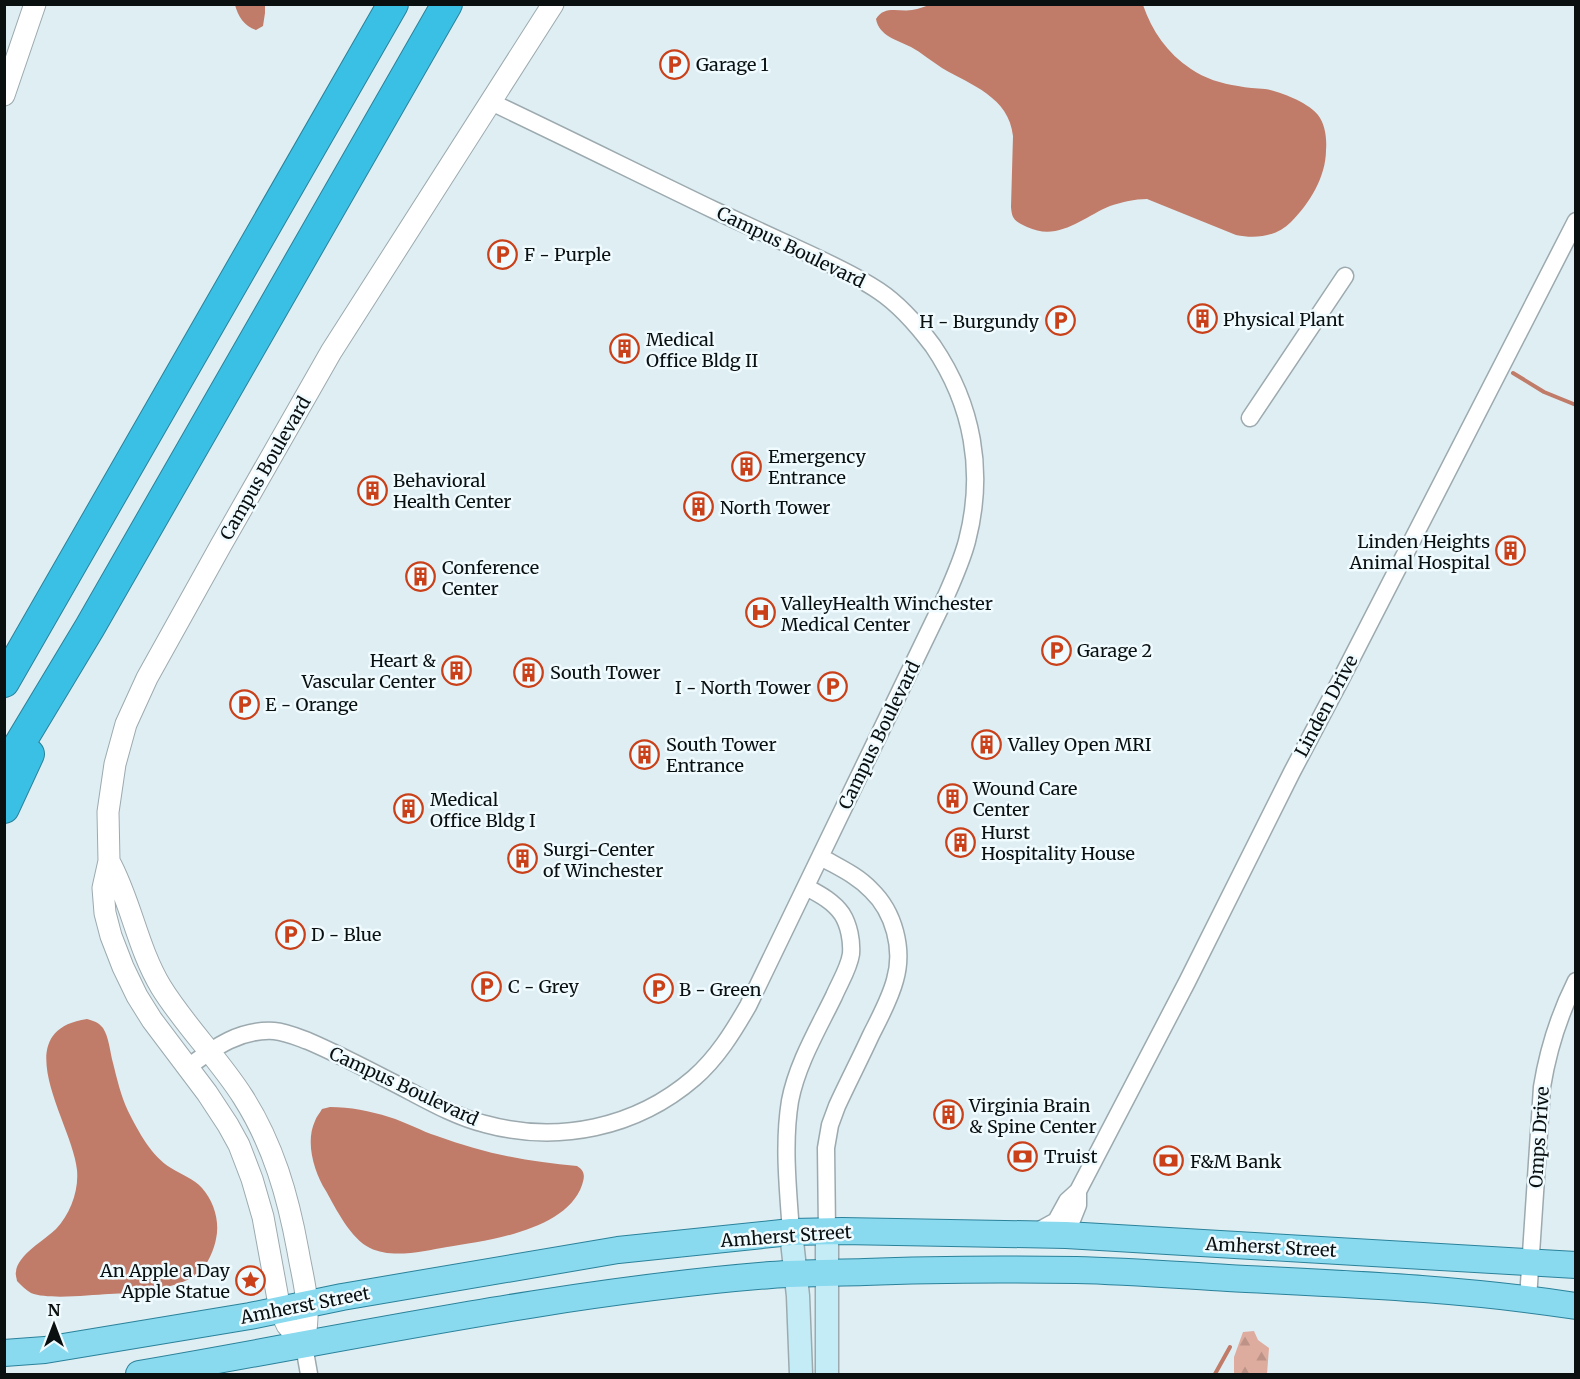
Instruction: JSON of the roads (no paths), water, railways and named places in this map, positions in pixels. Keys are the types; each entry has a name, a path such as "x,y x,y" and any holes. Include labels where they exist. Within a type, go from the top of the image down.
{"highway":[{"path":"4,682 393,4"},
{"path":"4,770 90,627 447,4"},
{"path":"4,808 40,727 90,627"}],"main road":[{"path":"827,1231 827,1374"},
{"name":"Amherst Street","path":"4,1353 45,1350 618,1250 791,1232 1066,1235 1575,1265"},
{"path":"791,1232 796,1275 801,1374"},
{"path":"985,1269 1044,1257 1052,1253 1066,1235"},
{"path":"1055,1270 1076,1247 1110,1238"},
{"name":"Amherst Street","path":"139,1374 580,1298 655,1287 774,1275 985,1269 1055,1270 1461,1292 1575,1306"}],"street":[{"path":"4,95 35,4"},
{"name":"Campus Boulevard","path":"304,1346 287,1325 280,1310 263,1217 239,1145 207,1093 152,1020 137,996 111,936 105,913 104,888 109,861 108,812 115,764 126,724 147,678 331,352 553,4"},
{"name":"Campus Boulevard","path":"188,1067 240,1035 251,1032 280,1031 322,1047 449,1111 482,1124 512,1131 543,1133 571,1132 619,1122 657,1104 680,1089 695,1077 722,1047 748,1006 946,596 962,558 974,505 975,465 969,426 954,382 944,362 913,321 888,297 849,273 491,102"},
{"name":"Linden Drive","path":"1032,1234 1056,1221 1067,1201 1078,1191 1187,982 1292,772 1573,232"},
{"path":"1251,418 1345,276"},
{"path":"821,857 858,879 876,895 892,922 898,956 898,968 890,994 830,1125 825,1160 827,1231"},
{"name":"Campus Boulevard","path":"109,861 156,977 174,1006 242,1095 274,1159 287,1201 307,1304 308,1323 304,1346"},
{"path":"791,1232 787,1154 790,1100 806,1054 845,972 851,954 850,935 843,915 828,899 806,887"},
{"name":"Omps Drive","path":"1528,1299 1542,1087 1546,1060 1555,1029 1575,981"},
{"name":"Linden Drive","path":"1066,1235 1078,1205 1078,1191"},
{"path":"304,1346 309,1374"}],"waterway":[{"path":"1513,373 1544,392 1576,405"},
{"path":"1215,1374 1230,1347"}],"place":[{"name":"Garage 1","path":"675,64"},
{"name":"F - Purple","path":"503,254"},
{"name":"Physical Plant","path":"1202,319"},
{"name":"H - Burgundy","path":"1060,321"},
{"name":"Medical Office Bldg II","path":"625,349"},
{"name":"Emergency Entrance","path":"747,466"},
{"name":"Behavioral Health Center","path":"372,490"},
{"name":"North Tower","path":"699,507"},
{"name":"Linden Heights Animal Hospital","path":"1511,551"},
{"name":"Conference Center","path":"421,577"},
{"name":"ValleyHealth Winchester Medical Center","path":"760,613"},
{"name":"Garage 2","path":"1056,650"},
{"name":"Heart & Vascular Center","path":"457,670"},
{"name":"South Tower","path":"529,672"},
{"name":"I - North Tower","path":"832,687"},
{"name":"E - Orange","path":"244,704"},
{"name":"Valley Open MRI","path":"987,744"},
{"name":"South Tower Entrance","path":"645,754"},
{"name":"Wound Care Center","path":"952,798"},
{"name":"Medical Office Bldg I","path":"409,809"},
{"name":"Hurst Hospitality House","path":"960,842"},
{"name":"Surgi-Center of Winchester","path":"522,859"},
{"name":"D - Blue","path":"290,934"},
{"name":"C - Grey","path":"487,986"},
{"name":"B - Green","path":"658,989"},
{"name":"Virginia Brain & Spine Center","path":"948,1115"},
{"name":"Truist","path":"1023,1156"},
{"name":"F&M Bank","path":"1169,1161"},
{"name":"An Apple a Day Apple Statue","path":"251,1280"}]}
